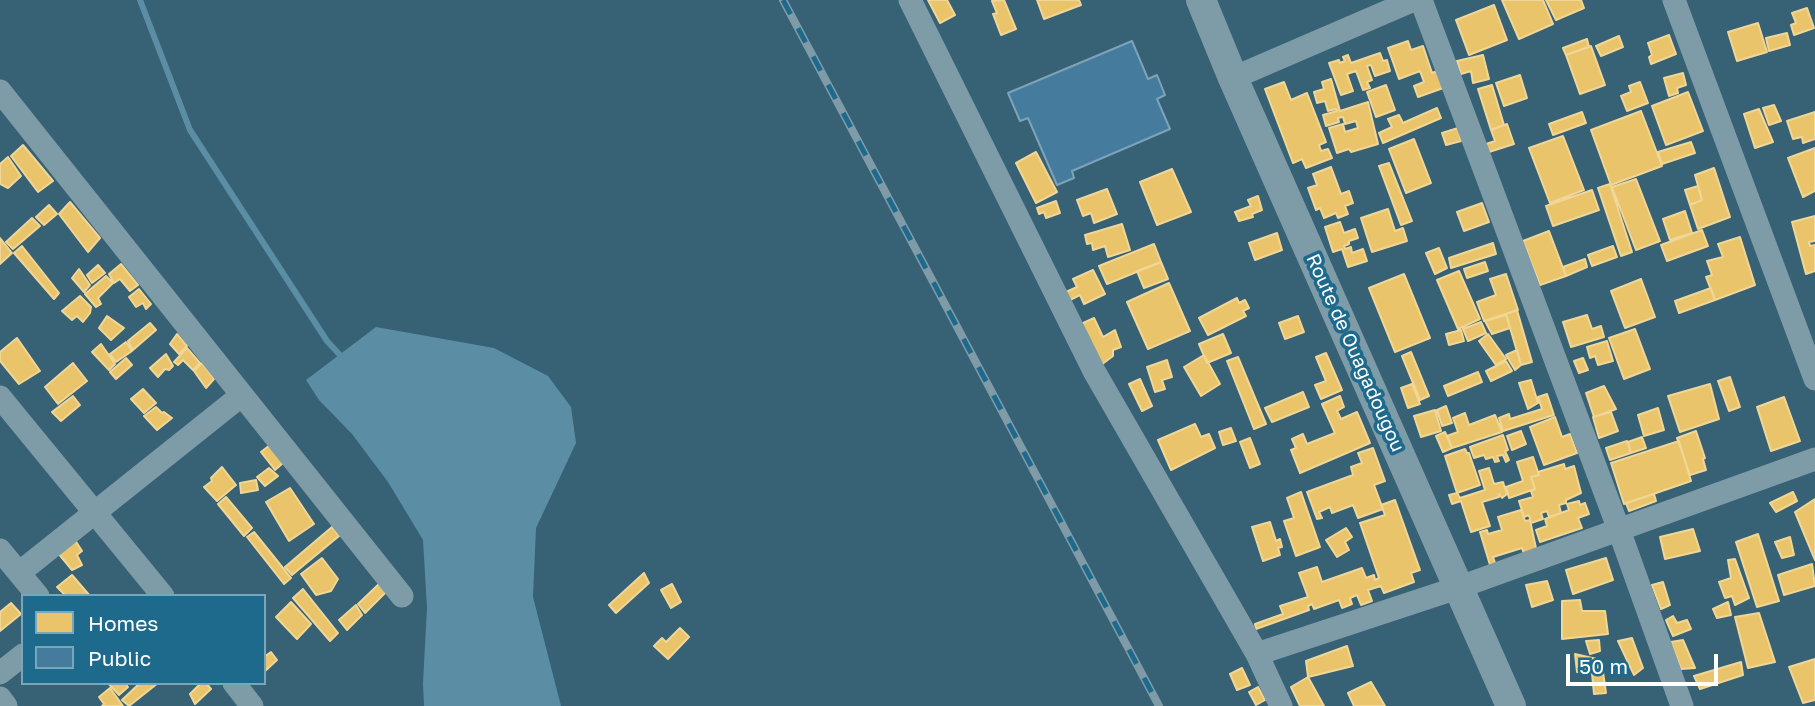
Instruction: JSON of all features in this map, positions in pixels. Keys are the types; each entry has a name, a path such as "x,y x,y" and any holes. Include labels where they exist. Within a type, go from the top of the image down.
{"street":[{"path":"911,0 1094,371 1257,654 1281,706"},
{"name":"Route de Ouagadougou","path":"1200,0 1511,706"},
{"path":"1233,78 1414,0"},
{"path":"1421,0 1682,706"},
{"path":"1674,0 1815,379"},
{"path":"0,91 402,596"},
{"path":"19,573 242,395"},
{"path":"0,397 161,594"},
{"path":"1257,654 1460,587 1815,459"},
{"path":"0,550 36,594"},
{"path":"0,673 21,657"},
{"path":"236,685 252,706"},
{"path":"0,698 6,706"}],"water":[{"path":"376,327 494,348 548,376 571,407 576,443 536,528 533,597 561,706 424,706 427,608 423,540 388,482 352,434 319,400 306,380"}],"building: Homes":[{"path":"928,0 947,0 955,15 940,23"},
{"path":"1004,0 1016,29 1001,35 993,14 997,13 992,1"},
{"path":"1037,0 1079,0 1081,5 1044,19"},
{"path":"1502,0 1543,0 1553,24 1519,39"},
{"path":"1546,0 1581,0 1584,8 1556,20"},
{"path":"1494,5 1507,40 1469,55 1456,20"},
{"path":"1807,8 1814,28 1794,35 1791,25 1796,23 1792,13"},
{"path":"1758,23 1767,52 1737,61 1728,32"},
{"path":"1787,33 1790,45 1769,51 1766,38"},
{"path":"1669,35 1676,54 1651,64 1649,57 1652,55 1648,43"},
{"path":"1619,36 1623,47 1601,56 1596,46"},
{"path":"1587,39 1589,47 1566,55 1563,48"},
{"path":"1408,41 1411,50 1423,46 1432,73 1440,70 1446,87 1418,97 1414,86 1424,82 1420,71 1399,79 1388,48"},
{"path":"1591,46 1605,85 1580,94 1566,55"},
{"path":"1380,53 1383,61 1387,60 1390,71 1375,76 1371,65 1367,66 1372,80 1367,82 1370,88 1363,90 1356,71 1347,74 1353,91 1341,95 1329,63 1345,61 1343,57 1348,55 1351,63"},
{"path":"1483,55 1489,79 1473,83 1471,71 1461,74 1457,61"},
{"path":"1683,73 1686,85 1677,88 1678,93 1669,96 1664,78"},
{"path":"1520,75 1527,98 1504,106 1496,83"},
{"path":"1331,79 1340,111 1368,102 1378,144 1337,153 1329,128 1343,124 1345,132 1358,128 1356,121 1345,124 1343,117 1338,118 1339,122 1326,126 1323,115 1337,111 1328,111 1325,101 1317,103 1314,92 1324,89 1322,82"},
{"path":"1284,82 1291,100 1307,93 1326,142 1319,145 1321,151 1328,149 1332,158 1306,168 1302,159 1293,163 1265,89"},
{"path":"1640,82 1648,103 1627,111 1621,96 1631,92 1629,86"},
{"path":"1386,85 1395,110 1376,117 1367,92"},
{"path":"1492,85 1504,125 1491,130 1478,89"},
{"path":"1688,92 1703,131 1666,145 1652,106"},
{"path":"1774,105 1781,121 1769,125 1763,108"},
{"path":"1437,108 1441,118 1383,143 1379,133 1392,127 1388,119 1399,115 1403,123"},
{"path":"1759,109 1773,142 1755,148 1744,114"},
{"path":"1641,111 1662,166 1611,185 1591,130"},
{"path":"1582,112 1586,123 1553,135 1549,124"},
{"path":"1815,112 1815,139 1803,143 1802,137 1793,139 1787,121"},
{"path":"1507,124 1514,144 1489,152 1486,144 1495,141 1491,130"},
{"path":"1458,128 1461,141 1446,145 1442,133"},
{"path":"1563,136 1584,190 1550,203 1529,148"},
{"path":"1414,139 1431,183 1406,193 1389,149"},
{"path":"1691,142 1695,153 1662,164 1658,152"},
{"path":"23,145 53,181 38,192 11,156"},
{"path":"1815,148 1815,191 1803,197 1788,158"},
{"path":"1036,152 1057,192 1036,203 1016,163"},
{"path":"8,157 21,176 8,188 0,184 0,164"},
{"path":"1389,163 1412,221 1401,225 1379,166"},
{"path":"1331,167 1341,194 1349,191 1353,203 1345,206 1348,214 1338,218 1336,213 1324,218 1320,208 1316,210 1308,188 1317,185 1313,174"},
{"path":"1714,168 1730,217 1698,229 1690,205 1702,200 1695,175"},
{"path":"1172,169 1191,212 1157,225 1140,182"},
{"path":"1636,179 1660,241 1636,250 1612,187"},
{"path":"1610,184 1632,252 1621,256 1598,188"},
{"path":"1698,186 1702,200 1690,205 1685,190"},
{"path":"1107,189 1117,214 1094,223 1091,213 1083,216 1077,200"},
{"path":"1592,190 1599,210 1553,226 1546,206"},
{"path":"1258,196 1262,210 1252,214 1253,217 1239,221 1235,212 1251,206 1248,200"},
{"path":"1056,201 1060,213 1046,218 1044,212 1039,214 1037,208"},
{"path":"70,202 100,238 88,252 59,214"},
{"path":"1482,203 1489,222 1464,231 1457,212"},
{"path":"49,205 57,214 44,225 36,217"},
{"path":"1388,209 1395,231 1403,228 1407,241 1372,252 1361,218"},
{"path":"1685,211 1692,233 1670,240 1663,219"},
{"path":"1815,216 1815,241 1809,242 1810,246 1815,245 1815,271 1806,274 1792,222"},
{"path":"32,218 40,226 13,249 6,242"},
{"path":"1340,222 1344,233 1355,229 1358,238 1349,241 1349,244 1344,246 1345,249 1351,247 1352,253 1363,249 1367,261 1348,267 1342,249 1333,252 1325,227"},
{"path":"1122,224 1130,250 1108,257 1105,246 1093,250 1092,243 1087,244 1085,235"},
{"path":"1702,230 1708,246 1667,261 1661,245"},
{"path":"1549,231 1566,276 1540,285 1523,241"},
{"path":"1277,233 1282,250 1255,260 1249,243"},
{"path":"1740,237 1755,285 1715,300 1706,277 1712,275 1707,261 1723,257 1718,244"},
{"path":"0,238 12,253 0,264"},
{"path":"1493,243 1496,254 1451,268 1449,258"},
{"path":"1154,244 1161,262 1107,284 1099,266"},
{"path":"22,246 59,293 54,299 14,253"},
{"path":"1613,246 1617,257 1592,266 1588,255"},
{"path":"1439,248 1447,268 1435,274 1426,253"},
{"path":"1585,259 1587,267 1566,276 1563,267"},
{"path":"1161,262 1168,279 1144,288 1137,271"},
{"path":"1485,262 1488,271 1467,278 1464,269"},
{"path":"121,264 138,285 130,291 120,279 114,283 109,274"},
{"path":"98,265 105,273 92,283 87,275"},
{"path":"79,269 90,285 84,292 72,278"},
{"path":"1093,270 1105,294 1084,304 1080,295 1070,300 1066,292 1077,287 1073,279"},
{"path":"1459,271 1480,319 1458,329 1437,280"},
{"path":"1404,274 1430,338 1395,352 1369,288"},
{"path":"1506,274 1518,310 1484,321 1477,302 1496,295 1490,279"},
{"path":"106,276 113,283 98,298 101,304 96,307 85,294"},
{"path":"1641,279 1655,317 1625,328 1611,291"},
{"path":"1169,283 1190,331 1148,349 1127,302"},
{"path":"1711,288 1715,300 1679,313 1675,301"},
{"path":"139,289 151,304 146,309 143,303 136,307 129,297"},
{"path":"80,296 91,307 83,322 77,316 72,320 62,311"},
{"path":"1237,298 1239,303 1245,300 1249,308 1243,311 1246,316 1208,335 1199,318"},
{"path":"1517,310 1532,362 1521,365 1506,314"},
{"path":"1506,315 1510,328 1492,334 1485,321"},
{"path":"1587,315 1592,329 1601,326 1604,337 1571,347 1563,322"},
{"path":"107,316 124,328 111,340 99,328"},
{"path":"1298,316 1304,332 1285,339 1279,323"},
{"path":"1094,318 1103,337 1115,330 1121,347 1113,350 1113,356 1101,365 1081,324"},
{"path":"1481,322 1486,333 1468,341 1463,329"},
{"path":"150,323 156,330 133,350 128,341"},
{"path":"1635,329 1650,369 1624,379 1609,338"},
{"path":"1461,330 1464,341 1449,345 1446,334"},
{"path":"177,334 187,346 179,354 170,344"},
{"path":"1223,334 1231,353 1207,363 1199,344"},
{"path":"1488,334 1506,359 1496,365 1479,341"},
{"path":"17,338 40,371 19,384 0,361 0,352"},
{"path":"1607,341 1613,361 1598,365 1595,356 1590,358 1587,347"},
{"path":"126,342 132,351 116,362 110,354"},
{"path":"101,344 115,364 109,370 92,352"},
{"path":"187,348 200,363 193,370 183,360 178,365 174,362"},
{"path":"1517,350 1521,365 1515,370 1506,355"},
{"path":"1411,352 1429,396 1420,400 1402,356"},
{"path":"1326,353 1342,390 1321,399 1315,385 1326,381 1316,357"},
{"path":"166,354 173,366 169,370 165,369 158,377 150,368"},
{"path":"1204,355 1220,384 1201,396 1184,367"},
{"path":"1238,357 1266,424 1254,429 1227,361"},
{"path":"126,358 132,365 116,379 110,372"},
{"path":"1583,358 1588,370 1579,373 1574,361"},
{"path":"1167,360 1172,377 1162,380 1165,389 1155,392 1147,367"},
{"path":"1506,361 1512,371 1491,381 1486,371"},
{"path":"73,363 87,381 58,404 45,387"},
{"path":"202,363 214,379 206,388 194,371"},
{"path":"1478,372 1482,382 1448,396 1444,386"},
{"path":"1730,377 1740,407 1729,411 1718,381"},
{"path":"1140,379 1152,406 1142,411 1129,384"},
{"path":"1531,380 1538,403 1528,409 1519,383"},
{"path":"1412,384 1420,404 1408,408 1401,388"},
{"path":"1710,384 1719,419 1680,432 1668,396"},
{"path":"1604,386 1616,409 1594,417 1586,393"},
{"path":"143,389 156,403 144,413 131,399"},
{"path":"1303,392 1309,407 1272,422 1265,408"},
{"path":"1547,394 1554,415 1503,431 1499,418 1509,414 1510,419 1542,409 1538,397"},
{"path":"73,396 80,405 61,421 52,412"},
{"path":"1340,396 1344,407 1337,411 1341,419 1357,412 1370,443 1300,473 1291,450 1296,448 1292,439 1303,434 1307,444 1335,433 1322,404"},
{"path":"1784,397 1800,441 1771,451 1757,407"},
{"path":"1446,406 1452,423 1442,426 1437,410"},
{"path":"156,407 172,418 157,430 144,416"},
{"path":"1658,408 1664,430 1644,436 1638,415"},
{"path":"1435,410 1441,431 1421,437 1414,416"},
{"path":"1611,412 1618,431 1599,438 1593,417"},
{"path":"1465,413 1469,425 1495,415 1502,432 1452,448 1447,436 1458,432 1453,418"},
{"path":"1555,417 1562,437 1570,434 1577,453 1544,465 1530,427"},
{"path":"1195,424 1201,437 1209,434 1215,448 1171,470 1158,440"},
{"path":"1231,428 1236,441 1223,445 1219,432"},
{"path":"1521,431 1526,444 1512,450 1507,436"},
{"path":"1696,431 1706,470 1690,475 1677,438"},
{"path":"1445,432 1452,448 1443,452 1436,436"},
{"path":"1503,435 1509,460 1506,462 1503,455 1497,456 1499,461 1495,462 1493,457 1486,459 1484,455 1474,458 1470,447"},
{"path":"1642,437 1646,448 1631,453 1628,442"},
{"path":"1250,438 1260,464 1250,468 1240,442"},
{"path":"1627,441 1631,453 1610,460 1606,448"},
{"path":"1679,441 1691,481 1624,504 1611,463"},
{"path":"270,445 283,463 275,470 261,452"},
{"path":"1373,448 1385,481 1374,485 1383,509 1358,518 1353,505 1332,513 1330,507 1319,512 1322,518 1317,519 1307,492 1353,475 1351,467 1362,463 1358,453"},
{"path":"1465,449 1469,453 1480,485 1457,493 1445,456"},
{"path":"1533,457 1539,475 1531,477 1535,489 1509,498 1506,487 1523,481 1517,462"},
{"path":"1564,464 1565,469 1574,466 1581,493 1559,505 1561,513 1549,517 1547,511 1541,513 1543,519 1531,523 1529,515 1524,517 1519,501 1533,497 1531,491 1535,489 1531,477"},
{"path":"222,467 236,485 217,501 204,487"},
{"path":"269,468 278,476 265,486 257,477"},
{"path":"1489,468 1494,484 1503,482 1507,494 1502,498 1499,494 1499,497 1482,502 1490,526 1471,532 1461,501 1452,504 1449,495 1457,493 1460,498 1485,490 1479,471"},
{"path":"256,480 258,490 241,493 240,483"},
{"path":"290,488 314,524 289,541 266,502"},
{"path":"1301,492 1320,547 1296,556 1284,521 1294,518 1287,498"},
{"path":"1793,492 1797,501 1776,512 1770,503"},
{"path":"1654,494 1656,501 1629,511 1626,503"},
{"path":"226,497 252,528 244,536 218,504"},
{"path":"1815,499 1815,560 1795,512"},
{"path":"1395,500 1420,570 1411,573 1414,582 1384,593 1381,586 1368,590 1372,601 1361,605 1357,595 1350,598 1352,604 1342,608 1339,600 1314,609 1312,604 1308,606 1309,610 1256,629 1255,624 1283,614 1280,606 1308,597 1299,573 1317,567 1322,582 1362,568 1366,578 1374,575 1375,580 1379,578 1360,523 1385,515 1381,505"},
{"path":"1579,501 1580,505 1585,503 1589,514 1578,518 1582,528 1540,542 1536,530 1547,526 1545,519 1569,510 1567,504"},
{"path":"1521,510 1525,521 1530,520 1537,553 1525,557 1522,548 1493,557 1495,563 1490,565 1480,532 1487,530 1488,534 1502,530 1498,517"},
{"path":"1270,522 1276,541 1280,539 1282,547 1278,548 1280,555 1263,561 1252,527"},
{"path":"332,527 339,536 292,575 285,567"},
{"path":"1346,528 1352,537 1345,542 1349,550 1337,557 1326,540"},
{"path":"1693,529 1700,551 1665,559 1660,537"},
{"path":"254,532 291,578 284,584 247,537"},
{"path":"1758,534 1779,601 1757,607 1736,542"},
{"path":"1790,537 1794,555 1782,558 1775,542"},
{"path":"75,540 82,551 77,555 82,565 72,570 58,553"},
{"path":"322,558 338,579 331,591 316,595 301,574"},
{"path":"1606,558 1613,580 1573,594 1566,570"},
{"path":"1735,559 1749,598 1735,605 1732,596 1725,598 1719,582 1731,578 1728,560"},
{"path":"1812,564 1815,586 1784,595 1778,575"},
{"path":"644,573 649,583 616,613 609,605"},
{"path":"72,575 88,594 64,594 57,587"},
{"path":"1547,581 1553,600 1532,607 1526,585"},
{"path":"1663,582 1670,605 1661,609 1652,585"},
{"path":"380,583 386,592 365,613 358,604"},
{"path":"672,584 681,602 671,608 661,590"},
{"path":"303,589 338,633 330,641 293,598"},
{"path":"1580,600 1582,611 1605,611 1608,634 1562,639 1562,601"},
{"path":"291,602 311,624 297,639 276,617"},
{"path":"1728,602 1731,615 1717,618 1713,609"},
{"path":"11,603 21,614 0,631 0,612"},
{"path":"356,605 362,615 347,630 339,620"},
{"path":"1759,613 1775,662 1748,668 1735,617"},
{"path":"1673,616 1677,623 1687,620 1691,629 1673,636 1666,620"},
{"path":"680,628 689,637 668,659 654,646 662,638 666,642"},
{"path":"1632,638 1643,668 1634,675 1618,641"},
{"path":"1599,640 1600,651 1590,654 1586,641"},
{"path":"1683,640 1695,668 1681,669 1671,642"},
{"path":"1347,646 1353,666 1308,677 1306,661"},
{"path":"271,652 277,660 266,670 266,656"},
{"path":"1575,654 1601,660 1600,667 1577,672"},
{"path":"1815,659 1815,700 1803,703 1789,667"},
{"path":"1741,662 1743,675 1700,689 1694,676"},
{"path":"1242,668 1250,685 1237,690 1230,674"},
{"path":"1603,672 1606,693 1594,694 1592,674"},
{"path":"1308,677 1324,706 1300,706 1291,687"},
{"path":"1371,682 1385,706 1354,706 1348,693"},
{"path":"110,685 126,685 128,687 119,695"},
{"path":"138,685 155,685 129,706 122,700"},
{"path":"199,685 208,685 211,689 195,704 190,694"},
{"path":"1258,687 1265,700 1256,705 1249,692"},
{"path":"110,688 123,706 102,706 104,704 99,697"}],"building: Public":[{"path":"1132,41 1148,79 1157,75 1165,95 1157,99 1170,129 1072,171 1074,178 1057,185 1028,118 1020,121 1008,93"}],"waterway":[{"path":"140,0 190,130 327,341 339,354"}],"railway":[{"path":"783,0 1159,706"}]}
